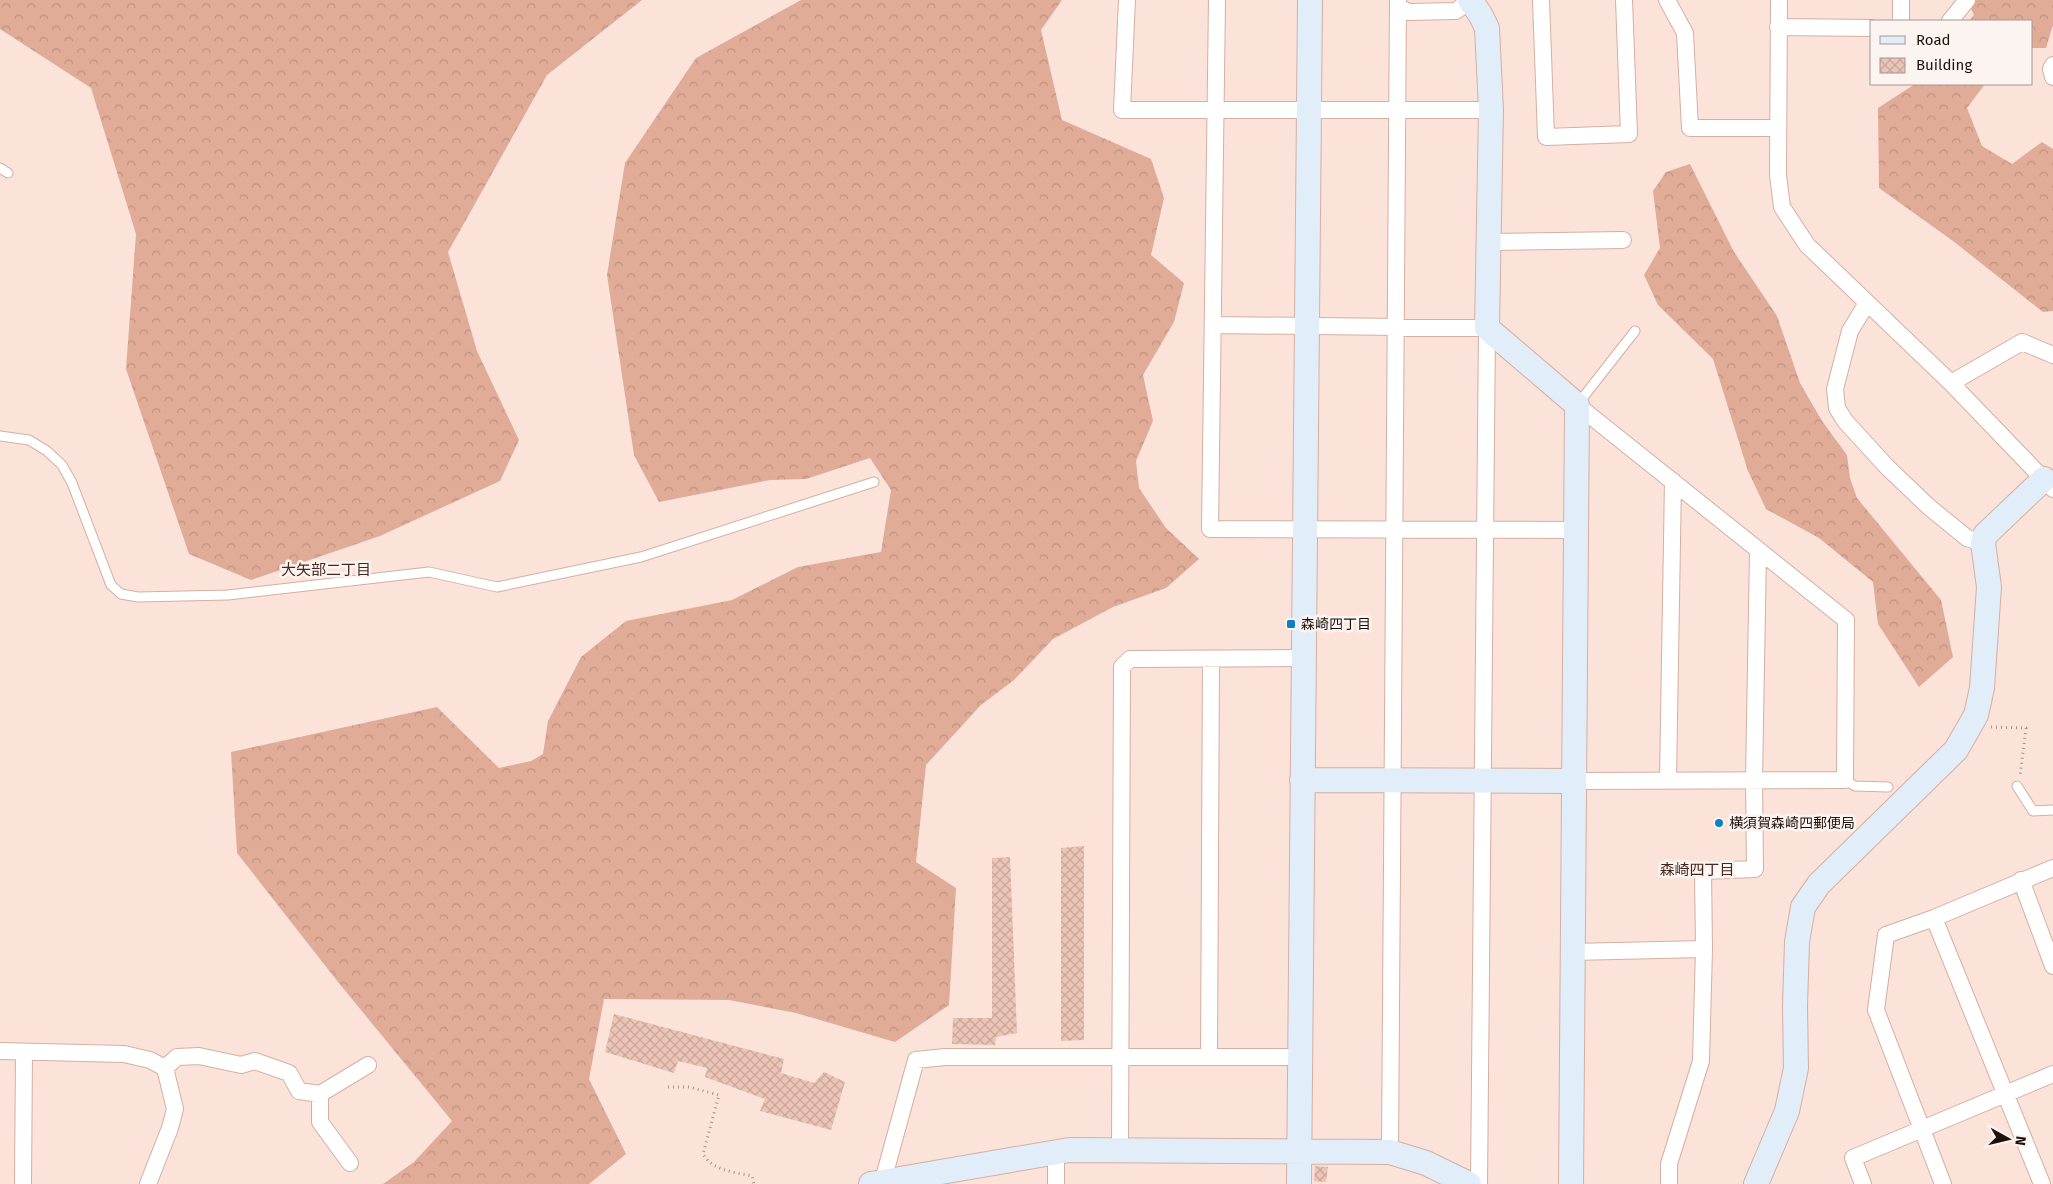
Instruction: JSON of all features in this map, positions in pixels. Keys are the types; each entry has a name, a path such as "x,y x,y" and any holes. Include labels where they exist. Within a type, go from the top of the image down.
{"street":[{"path":"1127,0 1122,110 1490,110"},
{"path":"1217,0 1210,528 1576,530"},
{"path":"1299,1184 1302,658 1310,0"},
{"path":"1541,0 1546,137 1629,134 1624,0"},
{"path":"1667,0 1685,32 1690,128 1778,128"},
{"path":"1756,1184 1787,1111 1796,1068 1794,1006 1796,942 1803,907 1819,884 1956,750 1970,726 1976,715 1982,688 1989,587 1983,543 1986,535 2048,484 1951,383 1807,245 1782,207 1778,174 1779,0"},
{"path":"1901,20 1902,0"},
{"path":"1951,20 1967,0"},
{"path":"1398,3 1408,12 1456,12 1476,3 1487,28 1490,110 1479,1184"},
{"path":"1390,1152 1398,3"},
{"path":"1778,28 1870,28"},
{"path":"2053,65 2051,69 2053,77"},
{"path":"1488,242 1623,240"},
{"path":"1866,303 1850,331 1835,389 1837,408 1845,420 1887,467 1929,508 1966,538 1983,543"},
{"path":"1214,325 1488,328 1577,405 1846,620 1845,780 1484,782 1302,780"},
{"path":"1951,383 2022,342 2053,355"},
{"path":"1571,1184 1577,405"},
{"path":"1668,780 1673,481"},
{"path":"1669,1184 1669,1164 1701,1061 1704,949 1703,870 1755,869 1754,780 1758,551"},
{"path":"1120,1150 1122,667 1130,659 1302,658"},
{"path":"1208,1056 1211,659"},
{"path":"1942,1184 1876,1010 1886,935 1934,918 2053,868"},
{"path":"2021,880 2053,966"},
{"path":"1934,918 2042,1184"},
{"path":"1572,952 1704,949"},
{"path":"0,1051 124,1054 150,1060 164,1068 175,1109 170,1128 148,1184"},
{"path":"23,1184 24,1052"},
{"path":"164,1068 177,1057 199,1056 241,1065 255,1061 289,1073 299,1091 320,1094 368,1065"},
{"path":"1300,1057 946,1056 916,1060 879,1183 967,1175 1056,1151 1299,1150 1390,1152 1426,1163 1469,1184"},
{"path":"1863,1184 1853,1158 2053,1074"},
{"path":"320,1094 320,1122 350,1163"},
{"path":"1056,1151 1056,1184"}],"lane":[{"path":"1577,405 1635,330"},
{"path":"0,436 29,440 47,451 62,465 72,483 110,585 121,594 138,597 228,594 429,572 497,587 641,557 874,482"},
{"path":"1845,780 1856,786 1888,787"},
{"path":"2017,786 2033,812 2053,810"}],"path":[{"path":"1970,726 2026,728 2022,768 2017,786"},
{"path":"668,1087 689,1087 718,1095 703,1154 708,1163 724,1170 752,1176 754,1184"}],"green space":[{"path":"0,0 642,0 547,75 448,252 477,351 519,440 500,481 380,536 251,580 189,554 126,369 136,234 91,88 0,29"},
{"path":"801,0 1062,0 1041,30 1062,120 1151,159 1164,198 1151,255 1184,283 1174,322 1143,375 1153,421 1136,461 1139,488 1166,528 1199,559 1166,588 1113,607 1053,639 1014,680 981,705 926,765 916,862 956,888 949,1005 895,1042 796,1013 729,1000 604,999 589,1079 626,1154 589,1184 383,1184 414,1162 452,1121 338,982 237,853 231,752 437,707 499,768 531,761 543,754 548,721 581,657 626,621 732,600 798,567 881,552 891,490 870,458 806,479 770,480 659,502 634,455 607,275 625,163 696,58"},
{"path":"1967,0 2053,0 2053,25 2046,48 2033,48 2033,20 1970,20 1974,15"},
{"path":"1913,85 1984,85 1967,108 1982,146 2012,164 2042,142 2053,149 2053,311 2043,312 1953,241 1879,188 1878,108"},
{"path":"1690,164 1734,252 1777,316 1800,383 1822,421 1847,455 1850,478 1857,498 1941,600 1953,657 1919,687 1878,624 1873,582 1819,538 1766,509 1748,471 1713,359 1658,305 1644,275 1660,248 1653,191 1666,172"}],"building":[{"path":"1084,846 1084,1040 1061,1041 1061,848"},
{"path":"1010,857 1017,1033 996,1037 995,1045 952,1044 953,1018 992,1018 992,858"},
{"path":"614,1014 784,1059 781,1073 814,1083 824,1072 845,1082 831,1130 760,1111 765,1099 705,1077 707,1068 678,1061 674,1073 605,1052"},
{"path":"1315,1166 1328,1167 1326,1182 1314,1181"}],"place":[{"name":"森崎四丁目","path":"1291,624"},
{"name":"横須賀森崎四郵便局","path":"1719,823"}],"district":[{"name":"大矢部二丁目","path":"326,570"},
{"name":"森崎四丁目","path":"1697,870"}]}
